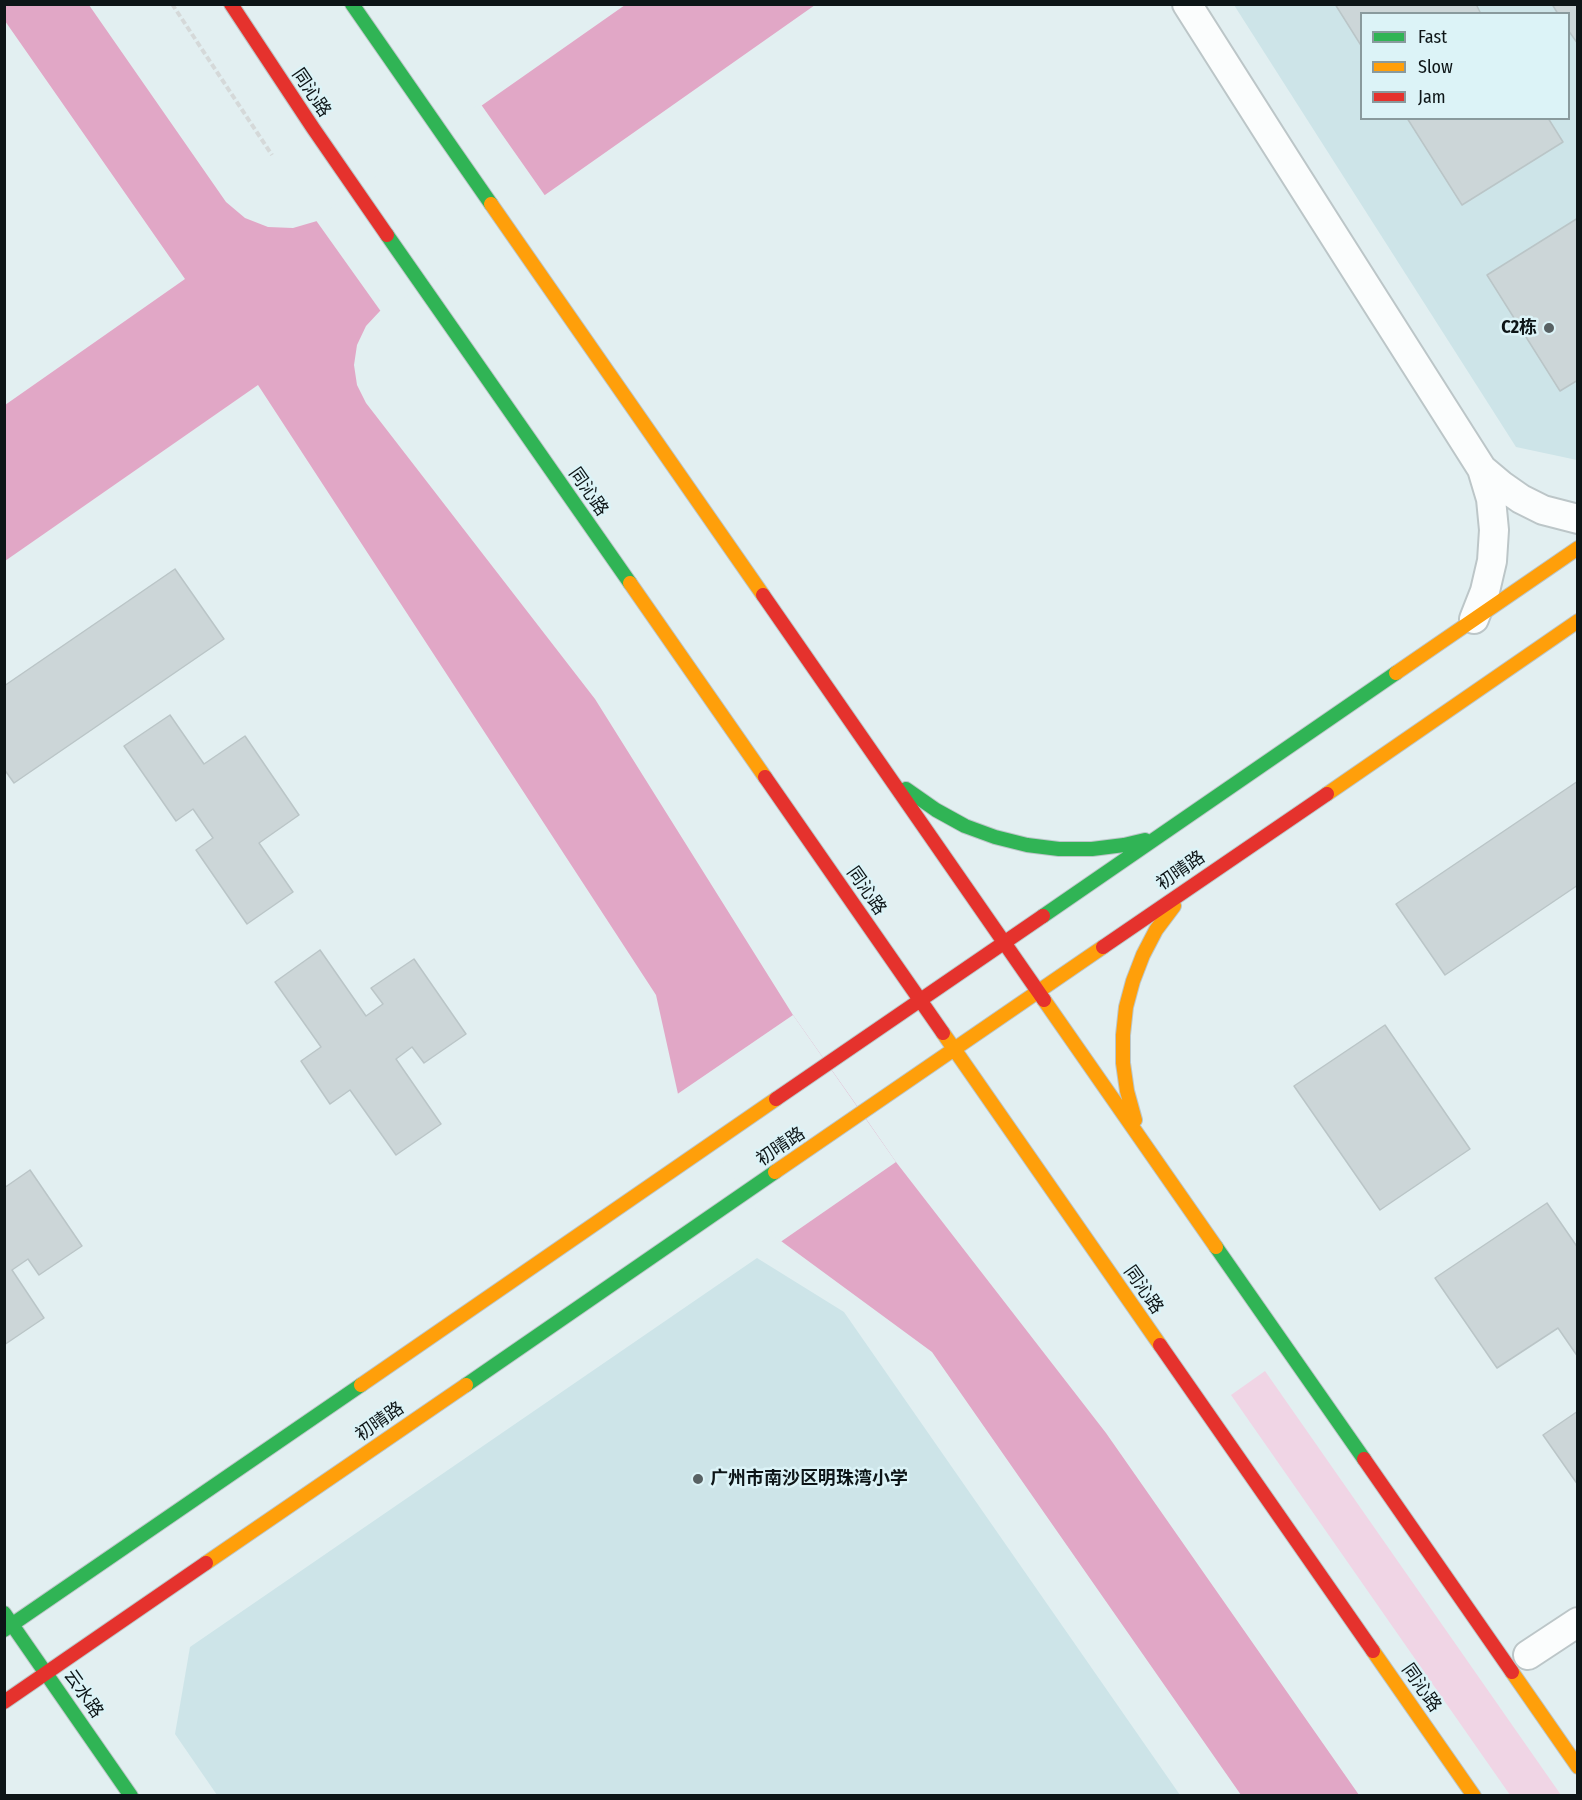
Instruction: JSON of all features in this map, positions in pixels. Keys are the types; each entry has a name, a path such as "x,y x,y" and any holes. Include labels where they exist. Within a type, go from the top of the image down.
{"main road":[{"name":"同沁路","path":"231,4 313,128 1474,1796"},
{"path":"352,4 1578,1767"},
{"path":"7,1622 688,1160 1578,548"},
{"name":"初晴路","path":"4,1702 1576,624"},
{"path":"884,771 918,798 965,826 1027,845 1059,849 1092,849 1156,838"},
{"path":"1144,1144 1126,1091 1123,1063 1126,1007 1133,981 1152,938 1172,907 1191,886"},
{"name":"云水路","path":"7,1622 46,1673 131,1796"}],"street":[{"path":"1187,4 1482,469 1491,499 1494,530 1492,561 1474,620"},
{"path":"1482,469 1521,499 1544,510 1578,519"},
{"path":"1528,1655 1578,1622"}],"path":[{"path":"172,4 272,155"}],"shaded area":[{"path":"5,5 89,5 226,202 245,218 268,227 293,228 317,221 625,5 815,5 380,311 366,326 357,345 354,365 357,385 366,403 595,699 793,1015 896,1162 1106,1433 1359,1795 1241,1795 932,1352 781,1241 678,1094 656,995 258,385 5,561 5,405 185,279 5,21"},
{"path":"1234,5 1577,5 1577,460 1516,447"},
{"name":"广州市南沙区明珠湾小学","path":"757,1258 844,1312 1180,1795 217,1795 175,1734 190,1647"},
{"path":"1265,1371 1561,1795 1510,1795 1231,1395"}],"pier":[{"path":"480,103 546,197 382,313 315,219"},
{"path":"793,1015 896,1162 779,1243 676,1095"}],"building":[{"path":"1335,4 1476,4 1480,12 1360,12 1360,44"},
{"path":"1552,4 1578,4 1578,44 1570,33 1570,12 1557,12"},
{"path":"1408,120 1549,120 1563,142 1462,205"},
{"name":"C2栋","path":"1578,218 1578,380 1560,391 1487,275"},
{"path":"175,569 224,639 14,783 4,769 4,686"},
{"path":"170,715 204,764 245,736 299,815 259,843 293,892 247,924 196,850 213,838 193,809 176,821 124,746"},
{"path":"1578,781 1578,885 1445,975 1396,904"},
{"path":"320,950 366,1016 383,1004 371,988 414,959 466,1034 424,1063 412,1047 396,1059 441,1124 396,1155 350,1090 330,1104 301,1061 321,1047 275,982"},
{"path":"1385,1025 1470,1149 1380,1210 1294,1086"},
{"path":"30,1170 82,1246 39,1275 28,1259 12,1270 44,1318 4,1345 4,1188"},
{"path":"1547,1203 1578,1248 1578,1357 1558,1328 1497,1368 1435,1278"},
{"path":"1578,1411 1578,1485 1543,1435"}],"traffic: fast":[{"path":"352,4 491,204"},
{"path":"387,235 630,583"},
{"path":"1043,916 1396,673"},
{"path":"906,789 936,810 965,826 1027,845 1059,849 1092,849 1145,840"},
{"path":"466,1385 775,1172"},
{"path":"1216,1247 1364,1459"},
{"path":"4,1630 361,1385"},
{"path":"4,1613 131,1796"}],"traffic: slow":[{"path":"491,204 763,595"},
{"path":"1396,673 1578,548"},
{"path":"630,583 765,777"},
{"path":"1327,794 1578,621"},
{"path":"1135,1120 1127,1091 1123,1063 1126,1007 1143,955 1156,930 1174,906"},
{"path":"775,1172 1103,947"},
{"path":"1044,1000 1216,1247"},
{"path":"943,1033 1160,1345"},
{"path":"361,1385 776,1099"},
{"path":"206,1563 466,1385"},
{"path":"1373,1651 1474,1796"},
{"path":"1512,1672 1578,1767"}],"traffic: jam":[{"path":"231,4 387,235"},
{"path":"763,595 1044,1000"},
{"path":"765,777 943,1033"},
{"path":"1103,947 1327,794"},
{"path":"776,1099 1043,916"},
{"path":"1160,1345 1373,1651"},
{"path":"1364,1459 1512,1672"},
{"path":"4,1702 206,1563"}],"place":[{"name":"C2栋","path":"1549,328"},
{"name":"广州市南沙区明珠湾小学","path":"698,1479"}]}
